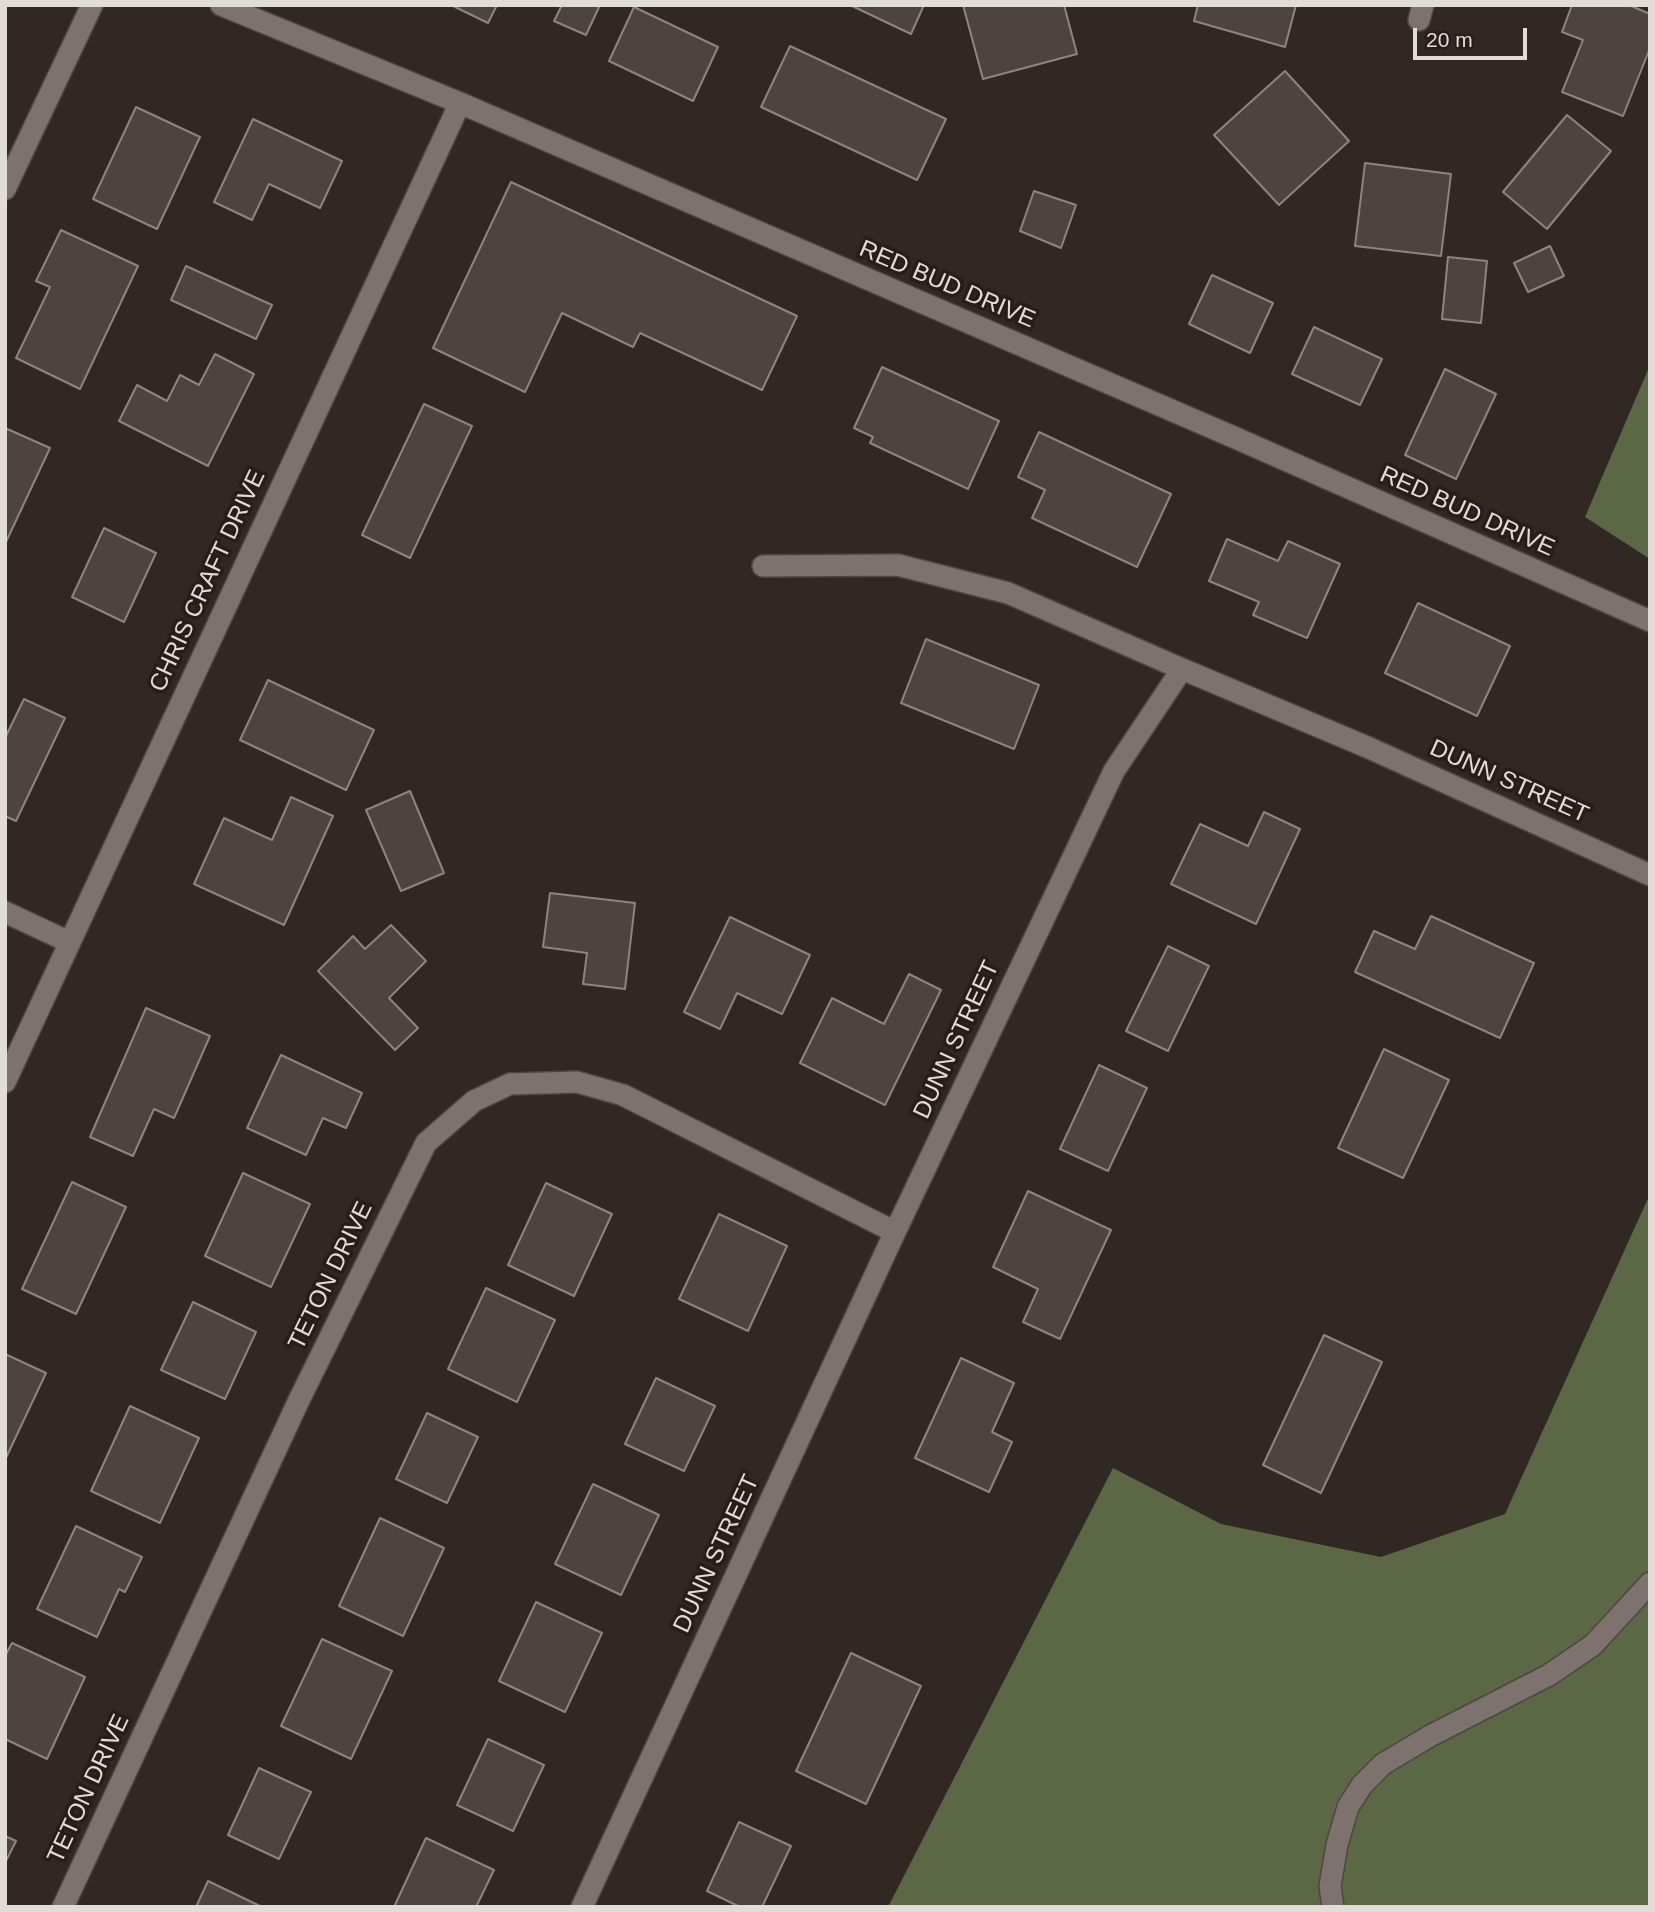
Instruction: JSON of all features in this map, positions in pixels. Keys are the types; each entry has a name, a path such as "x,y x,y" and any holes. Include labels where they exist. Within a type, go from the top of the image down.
{"street":[{"path":"5,189 92,5"},
{"name":"RED BUD DRIVE","path":"220,5 460,103 1238,439 1650,621"},
{"name":"CHRIS CRAFT DRIVE","path":"5,1082 460,103"},
{"path":"762,566 898,565 1008,593 1182,669"},
{"name":"DUNN STREET","path":"582,1907 895,1232 1114,771 1182,669 1367,747 1650,875"},
{"path":"5,912 69,942"},
{"name":"TETON DRIVE","path":"63,1907 299,1400 426,1143 474,1101 510,1084 577,1082 623,1095 895,1232"},
{"path":"1334,1907 1330,1886 1337,1845 1348,1807 1362,1785 1383,1764 1430,1736 1549,1675 1593,1645 1650,1583"}],"green space":[{"path":"1650,365 1650,559 1585,517"},
{"path":"1650,1194 1650,1907 888,1907 1113,1468 1221,1524 1381,1557 1505,1514"}],"building":[{"path":"451,5 497,5 488,23"},
{"path":"562,5 600,5 586,35 554,21"},
{"path":"850,5 924,5 911,34"},
{"path":"963,5 1064,5 1077,54 983,79"},
{"path":"1198,5 1296,5 1285,47 1194,21"},
{"path":"1572,5 1629,5 1650,14 1650,48 1623,116 1562,92 1583,40 1562,32"},
{"path":"634,7 718,47 693,101 609,61"},
{"path":"790,46 946,119 917,180 761,107"},
{"path":"1285,71 1349,141 1279,205 1214,135"},
{"path":"136,107 200,137 157,229 93,199"},
{"path":"1567,115 1611,151 1547,229 1503,192"},
{"path":"253,119 342,161 320,208 269,184 252,220 214,202"},
{"path":"1365,163 1451,174 1441,256 1355,246"},
{"path":"511,182 797,316 762,390 640,333 633,347 562,313 525,392 433,348"},
{"path":"1034,191 1076,205 1061,248 1020,231"},
{"path":"61,230 138,266 80,389 16,358 50,287 36,281"},
{"path":"1550,246 1564,276 1528,292 1514,263"},
{"path":"1448,257 1487,261 1481,323 1442,319"},
{"path":"186,266 272,305 256,339 171,300"},
{"path":"1212,275 1273,303 1250,353 1189,324"},
{"path":"1314,327 1382,359 1360,405 1292,374"},
{"path":"215,354 254,374 208,466 119,421 137,385 167,401 180,375 199,385"},
{"path":"882,367 999,421 968,489 870,443 873,437 854,428"},
{"path":"1445,369 1496,394 1456,479 1405,455"},
{"path":"424,404 472,426 410,558 362,535"},
{"path":"5,428 50,448 5,544"},
{"path":"1039,432 1171,494 1137,567 1032,518 1045,490 1018,477"},
{"path":"104,528 156,553 124,622 72,597"},
{"path":"1227,539 1278,561 1288,541 1340,564 1307,638 1253,615 1259,602 1209,581"},
{"path":"1418,603 1510,646 1477,716 1385,673"},
{"path":"926,639 1039,685 1014,749 901,703"},
{"path":"268,680 374,730 346,790 240,740"},
{"path":"24,699 65,718 16,821 5,816 5,738"},
{"path":"410,791 444,873 401,891 366,810"},
{"path":"291,797 333,816 284,925 194,884 224,818 272,840"},
{"path":"1264,812 1300,829 1256,924 1171,884 1200,824 1248,846"},
{"path":"550,893 635,903 625,989 583,984 587,953 543,947"},
{"path":"1431,916 1534,963 1500,1038 1355,972 1374,931 1415,949"},
{"path":"730,917 810,955 782,1014 737,993 720,1029 684,1012"},
{"path":"391,925 426,961 389,998 418,1028 395,1050 318,971 353,936 365,949"},
{"path":"1168,946 1209,966 1168,1051 1126,1031"},
{"path":"909,974 941,990 885,1105 800,1063 832,998 884,1024"},
{"path":"146,1008 210,1036 174,1118 154,1109 133,1156 90,1137"},
{"path":"1384,1049 1449,1080 1403,1178 1338,1148"},
{"path":"281,1055 362,1093 346,1128 323,1118 306,1155 247,1128"},
{"path":"1099,1065 1147,1088 1108,1171 1060,1149"},
{"path":"243,1173 310,1204 271,1287 205,1256"},
{"path":"72,1182 126,1207 76,1314 22,1289"},
{"path":"546,1183 612,1214 574,1296 508,1265"},
{"path":"1028,1191 1111,1230 1060,1339 1023,1322 1038,1289 993,1267"},
{"path":"719,1214 787,1246 748,1331 679,1299"},
{"path":"486,1288 555,1320 517,1402 448,1369"},
{"path":"193,1302 256,1332 225,1399 161,1370"},
{"path":"1324,1335 1382,1362 1321,1493 1263,1465"},
{"path":"5,1354 46,1373 5,1460"},
{"path":"961,1358 1014,1383 992,1432 1012,1442 989,1492 915,1458"},
{"path":"656,1378 715,1406 684,1471 625,1444"},
{"path":"130,1406 199,1438 160,1523 91,1491"},
{"path":"427,1413 478,1437 447,1503 396,1479"},
{"path":"593,1484 659,1515 621,1595 555,1564"},
{"path":"380,1518 444,1548 403,1636 339,1606"},
{"path":"76,1526 142,1557 125,1592 119,1589 97,1637 37,1609"},
{"path":"536,1602 602,1633 565,1712 499,1681"},
{"path":"322,1639 392,1671 351,1759 281,1726"},
{"path":"12,1643 85,1677 47,1759 5,1739 5,1656"},
{"path":"851,1653 921,1686 866,1804 796,1771"},
{"path":"488,1739 544,1765 513,1831 457,1805"},
{"path":"259,1768 311,1792 279,1859 228,1835"},
{"path":"739,1822 791,1846 762,1907 740,1907 707,1891"},
{"path":"5,1836 16,1841 5,1863"},
{"path":"426,1838 494,1870 476,1907 394,1907"},
{"path":"208,1881 262,1907 196,1907"}]}
